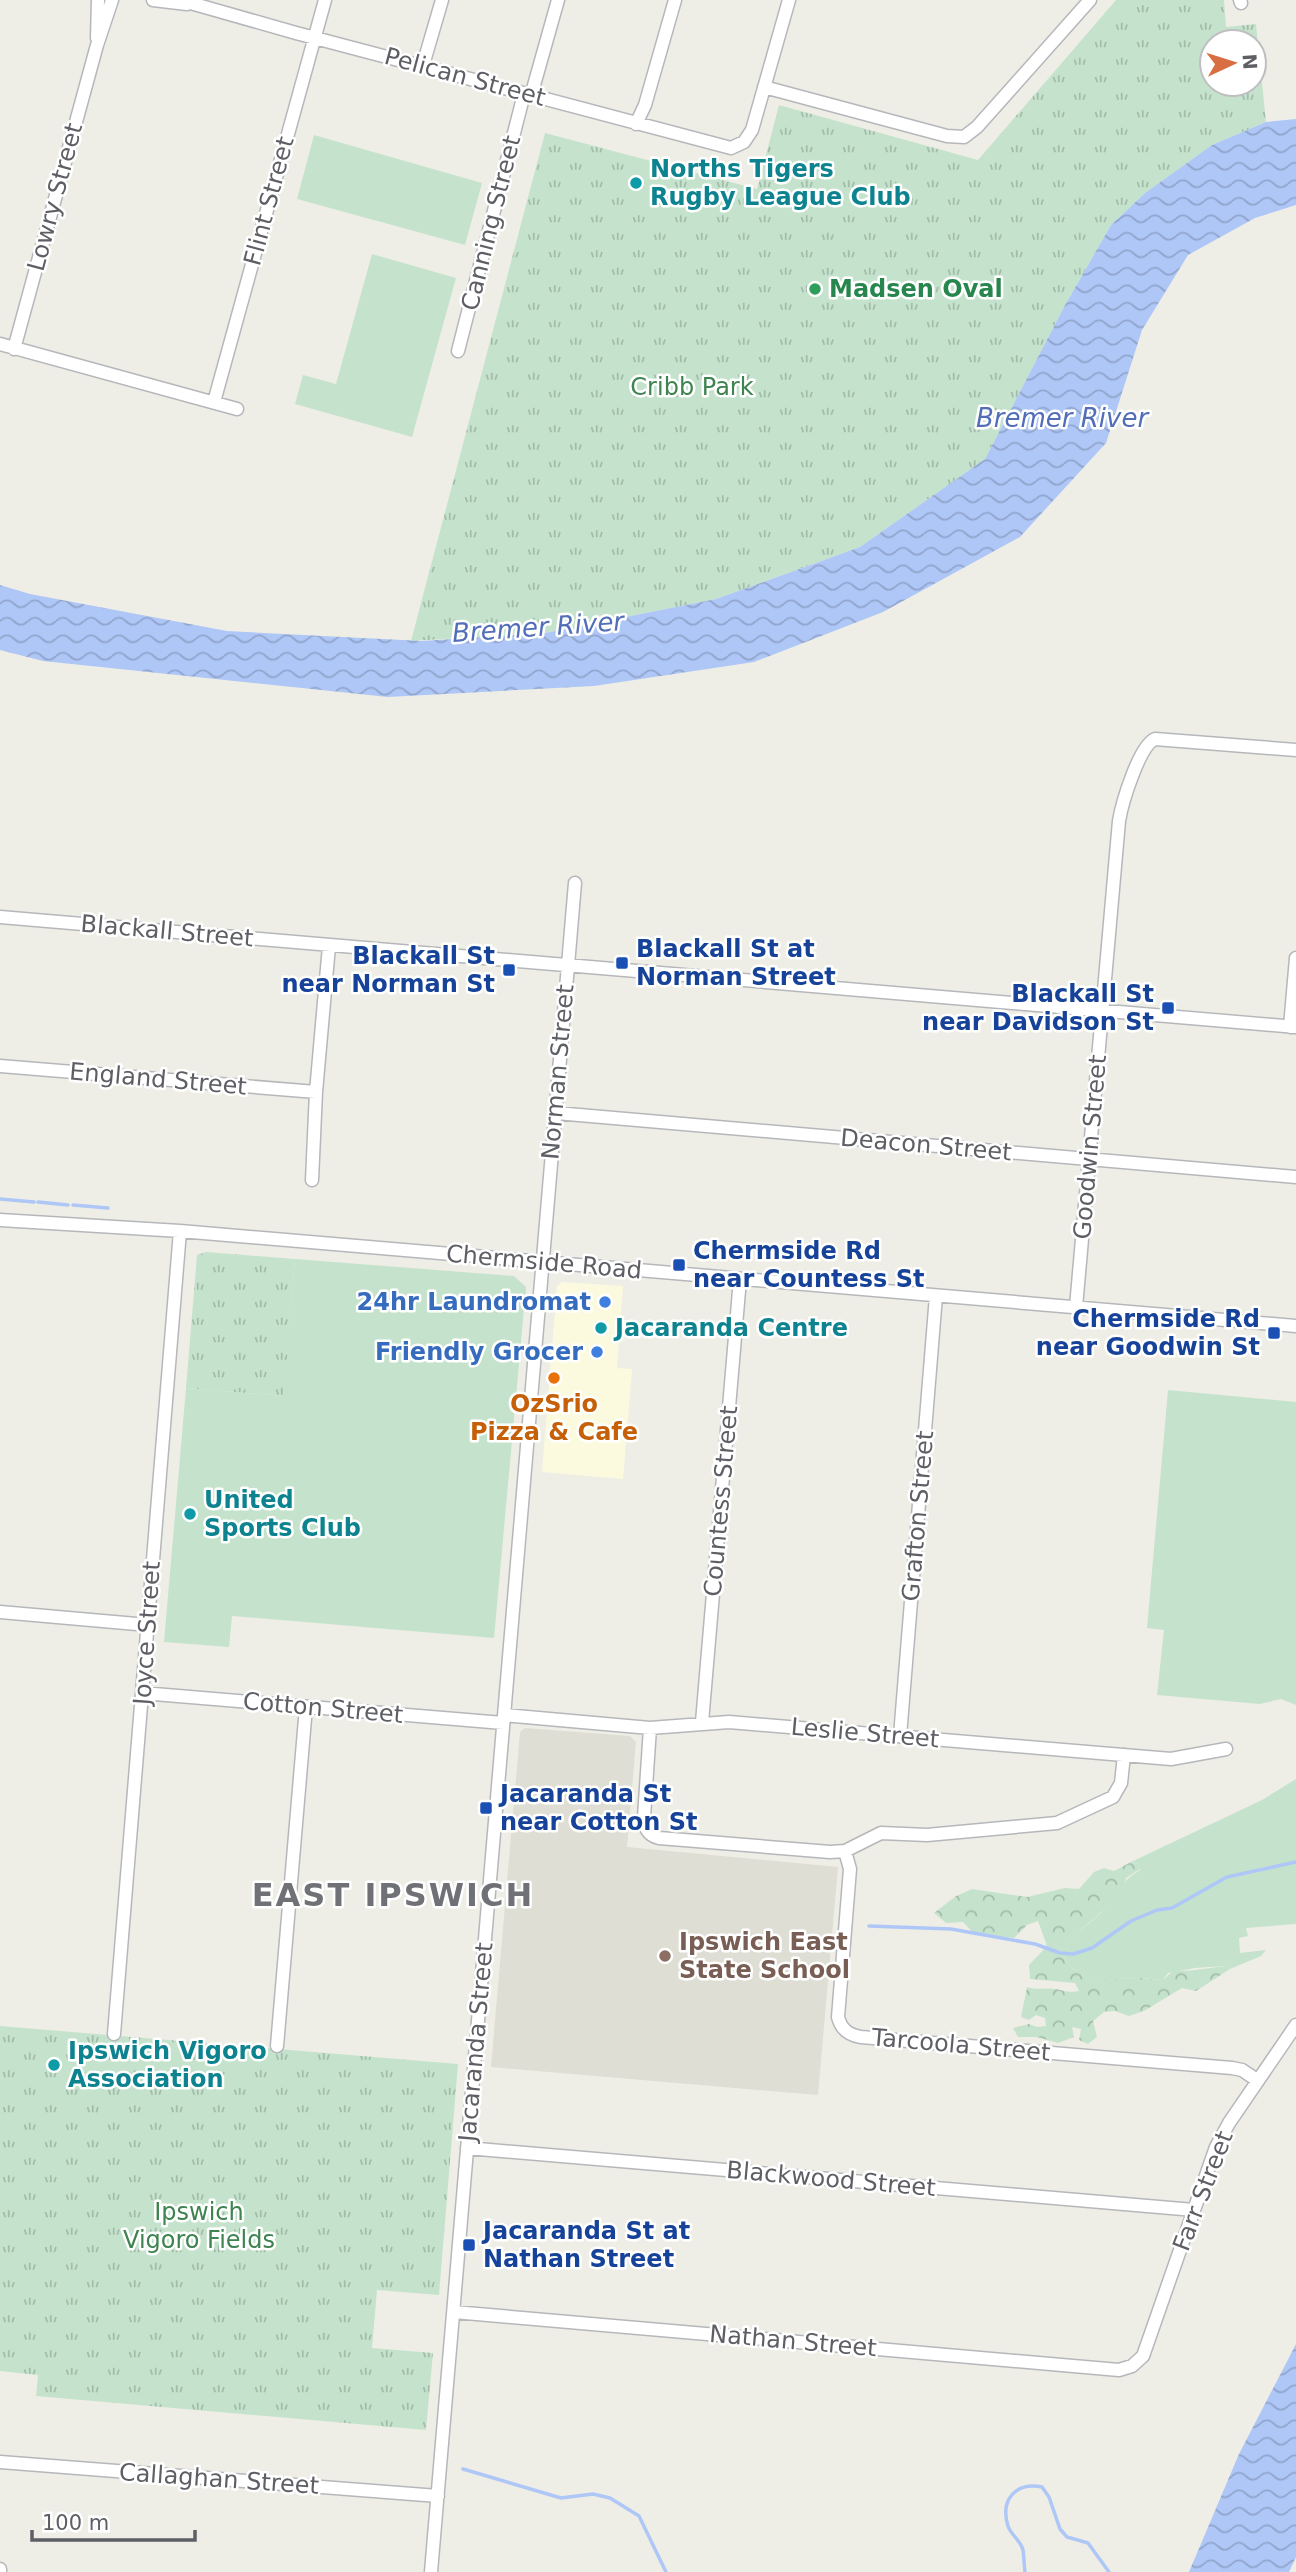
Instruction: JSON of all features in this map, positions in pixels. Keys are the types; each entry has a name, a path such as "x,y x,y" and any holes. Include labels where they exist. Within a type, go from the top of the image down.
{"street":[{"name":"Lowry Street","path":"97,45 98,0"},
{"name":"Lowry Street","path":"14,349 97,45 112,0"},
{"name":"Pelican Street","path":"153,0 185,2 726,148 739,146 752,130 764,87"},
{"name":"Flint Street","path":"214,402 325,0"},
{"path":"423,65 442,0"},
{"name":"Canning Street","path":"458,351 528,95 558,0"},
{"path":"636,124 645,105 675,0"},
{"path":"789,0 764,87 947,136 967,136 1090,0"},
{"path":"0,344 237,409"},
{"name":"Goodwin Street","path":"1076,1307 1120,814 1135,773 1150,741 1161,739 1296,750"},
{"name":"Norman Street","path":"542,1262 575,883"},
{"name":"Blackall Street","path":"0,917 1293,1027"},
{"path":"312,1180 316,1092 329,946"},
{"path":"1293,1027 1296,958"},
{"name":"England Street","path":"0,1066 316,1092"},
{"name":"Deacon Street","path":"556,1113 1296,1177"},
{"name":"Chermside Road","path":"0,1220 180,1231 1296,1326"},
{"name":"Joyce Street","path":"114,2034 180,1231"},
{"name":"Jacaranda Street","path":"431,2572 542,1262"},
{"name":"Countess Street","path":"702,1722 740,1279"},
{"name":"Grafton Street","path":"900,1736 936,1296"},
{"path":"0,1612 148,1625"},
{"name":"Cotton Street","path":"142,1693 306,1707 504,1719"},
{"path":"277,2046 306,1707"},
{"name":"Leslie Street","path":"504,1719 650,1728 729,1722 1171,1759 1226,1749"},
{"path":"650,1728 644,1817 648,1832 659,1838 830,1852 845,1851 881,1833 927,1835 1063,1821 1108,1800 1116,1793 1121,1783 1124,1755"},
{"name":"Tarcoola Street","path":"845,1851 850,1869 838,2017 847,2033 861,2037 1232,2068 1242,2070 1257,2080"},
{"name":"Farr Street","path":"1132,2366 1143,2357 1216,2147 1257,2080 1296,2025"},
{"name":"Blackwood Street","path":"467,2148 1194,2210"},
{"name":"Nathan Street","path":"454,2312 1119,2370 1132,2366"},
{"name":"Callaghan Street","path":"0,2462 438,2496"}],"shaded area":[{"path":"562,1282 623,1286 617,1368 632,1369 623,1479 542,1472 557,1286"},
{"name":"Ipswich East State School","path":"525,1728 630,1736 636,1742 627,1847 838,1867 818,2095 491,2067 520,1732"}],"green space":[{"name":"Cribb Park","path":"1116,0 1224,0 1226,27 1256,24 1256,28 1198,28 1198,98 1264,98 1266,122 1212,145 1145,193 1111,225 1064,307 985,459 860,547 716,599 545,633 411,641 545,133 757,189 779,105 978,160"},
{"path":"314,135 482,183 465,245 297,199"},
{"path":"372,254 456,278 412,437 295,404 303,375 336,384"},
{"path":"206,1252 295,1259 284,1396 186,1388 197,1255"},
{"path":"295,1259 514,1276 526,1287 494,1638 232,1616 229,1647 164,1642 186,1388 283,1396"},
{"path":"1168,1390 1296,1402 1296,1705 1281,1699 1260,1704 1157,1695 1164,1630 1147,1628"},
{"path":"1296,1779 1296,1924 1246,1928 1248,1936 1239,1938 1240,1953 1266,1950 1261,1956 1230,1969 1225,1966 1168,1973 1163,1980 1098,1979 1079,1973 1071,1967 1064,1957 1071,1941 1107,1907 1124,1883 1140,1870 1139,1864 1131,1862 1262,1800"},
{"path":"1131,1862 1139,1864 1140,1869 1126,1878 1114,1900 1077,1934 1069,1945 1064,1957 1071,1967 1088,1977 1098,1979 1163,1980 1174,1970 1226,1966 1230,1969 1196,1991 1182,1988 1144,2011 1129,2016 1115,2011 1104,2012 1093,2021 1097,2037 1088,2044 1079,2040 1081,2029 1072,2027 1074,2037 1058,2043 1037,2037 1018,2037 1013,2028 1029,2024 1046,2026 1045,2018 1036,2015 1029,2020 1021,2017 1027,1987 1079,1991 1075,1983 1030,1979 1029,1965 1047,1946 1038,1921 1027,1925 1014,1938 974,1934 963,1922 946,1923 934,1913 956,1896 972,1889 1027,1897 1065,1888 1079,1889 1094,1872 1104,1868 1114,1871"},
{"name":"Ipswich Vigoro Fields","path":"0,2026 458,2064 439,2295 377,2290 372,2348 433,2353 426,2430 36,2396 38,2375 0,2371"}],"water":[{"name":"Bremer River","path":"1296,119 1296,205 1255,218 1188,255 1142,330 1106,443 1020,537 883,612 754,662 594,686 388,697 43,661 0,650 0,585 30,594 227,631 422,641 545,633 716,599 860,547 985,459 1064,307 1111,225 1145,193 1212,145 1266,122"},
{"path":"1296,2344 1296,2557 1289,2572 1189,2572 1239,2454"}],"waterway":[{"path":"0,1199 34,1202"},
{"path":"38,1202 68,1205"},
{"path":"73,1205 108,1208"},
{"path":"869,1926 951,1929 1035,1944 1060,1953 1073,1954 1092,1948 1131,1921 1157,1910 1172,1908 1227,1877 1296,1862"},
{"path":"463,2469 561,2498 593,2494 610,2498 639,2516 666,2572"},
{"path":"1025,2572 1023,2550 1008,2526 1006,2508 1017,2490 1032,2486 1042,2487 1049,2497 1060,2529 1067,2537 1088,2543 1109,2572"}],"place":[{"name":"Norths Tigers Rugby League Club","path":"636,183"},
{"name":"Madsen Oval","path":"815,289"},
{"name":"Blackall St at Norman Street","path":"622,963"},
{"name":"Blackall St near Norman St","path":"509,970"},
{"name":"Blackall St near Davidson St","path":"1168,1008"},
{"name":"Chermside Rd near Countess St","path":"679,1265"},
{"name":"24hr Laundromat","path":"605,1302"},
{"name":"Jacaranda Centre","path":"601,1328"},
{"name":"Chermside Rd near Goodwin St","path":"1274,1333"},
{"name":"Friendly Grocer","path":"597,1352"},
{"name":"OzSrio Pizza & Cafe","path":"554,1378"},
{"name":"United Sports Club","path":"190,1514"},
{"name":"Jacaranda St near Cotton St","path":"486,1808"},
{"name":"Ipswich East State School","path":"665,1956"},
{"name":"Ipswich Vigoro Association","path":"54,2065"},
{"name":"Jacaranda St at Nathan Street","path":"469,2245"}],"district":[{"name":"EAST IPSWICH","path":"393,1895"}]}
